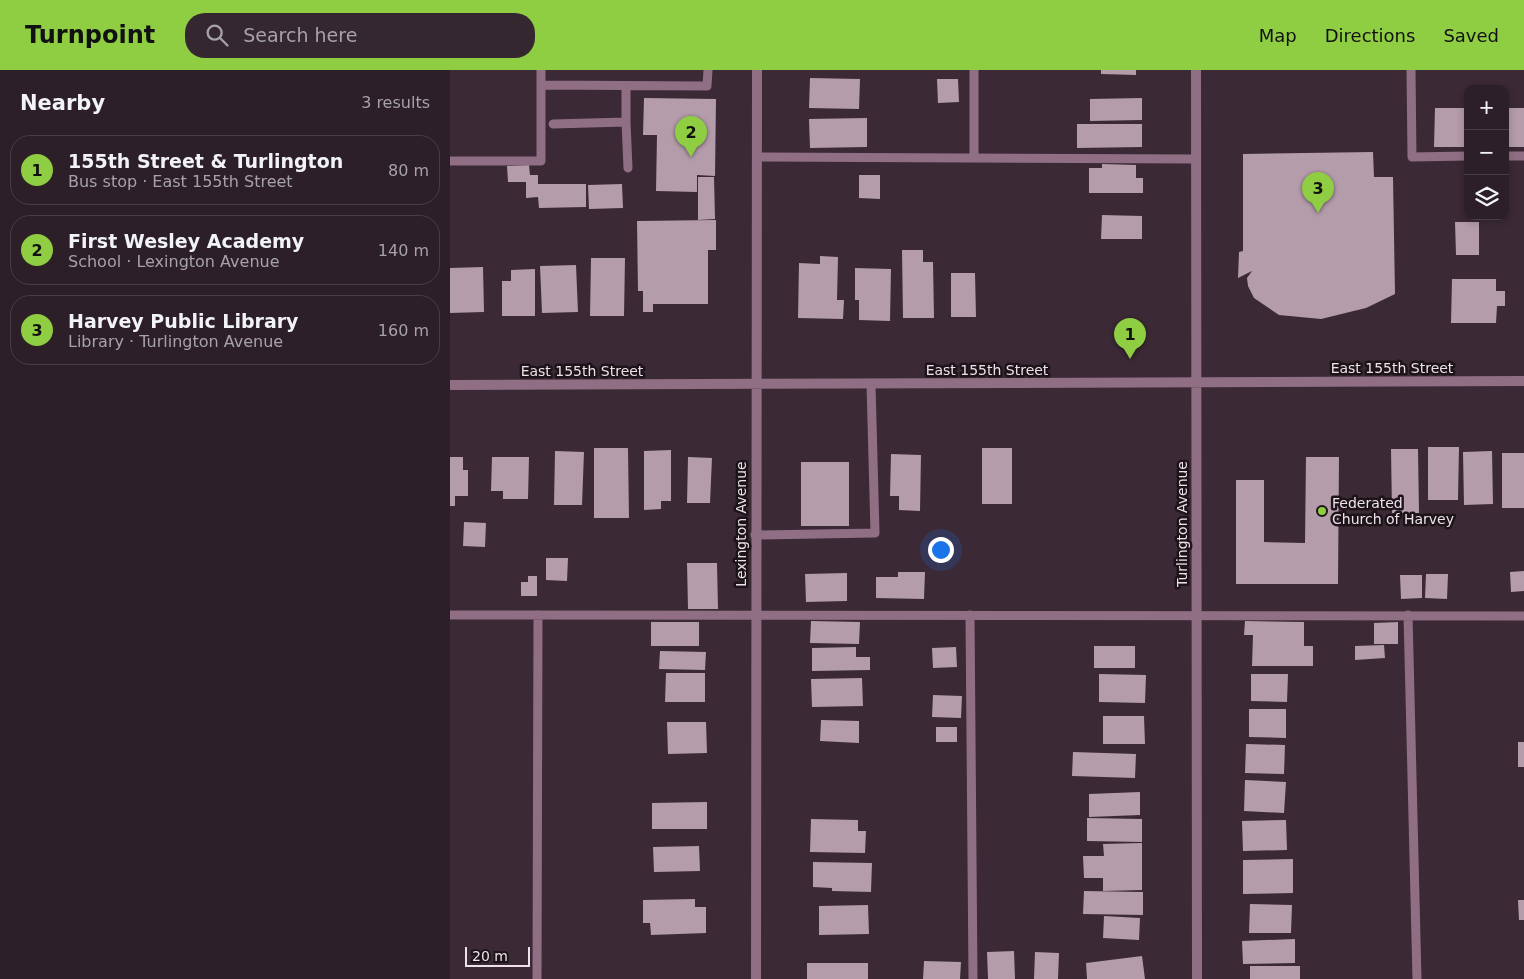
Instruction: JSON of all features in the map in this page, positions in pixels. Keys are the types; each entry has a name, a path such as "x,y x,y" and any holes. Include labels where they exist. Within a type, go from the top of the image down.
{"street":[{"name":"Lexington Avenue","path":"756,979 754,616 757,70"},
{"name":"Turlington Avenue","path":"1196,70 1197,979"},
{"name":"East 155th Street","path":"450,385 1524,381"}],"lane":[{"path":"450,161 541,161 541,70"},
{"path":"541,85 707,86 708,70"},
{"path":"974,70 974,158"},
{"path":"1412,70 1412,157 1464,156"},
{"path":"626,86 628,168"},
{"path":"553,124 626,122"},
{"path":"1509,156 1524,156"},
{"path":"757,157 1196,160"},
{"path":"755,536 875,533 872,384"},
{"path":"450,616 1524,616"},
{"path":"537,979 538,616"},
{"path":"970,616 972,979"},
{"path":"1408,616 1417,979"}],"building":[{"path":"1101,70 1136,70 1136,75 1101,74"},
{"path":"810,78 860,79 859,109 809,108"},
{"path":"937,79 958,79 959,102 938,103"},
{"path":"644,98 716,99 715,176 697,175 697,192 656,191 657,135 643,135"},
{"path":"1142,98 1142,120 1090,121 1090,99"},
{"path":"1435,108 1464,108 1464,147 1434,147"},
{"path":"1509,108 1524,108 1524,147 1509,147"},
{"path":"867,118 867,147 810,148 809,119"},
{"path":"1077,124 1142,124 1142,147 1077,148"},
{"path":"1373,152 1374,177 1393,177 1395,294 1366,308 1321,319 1279,315 1254,298 1248,286 1247,278 1252,271 1238,278 1239,252 1243,251 1243,154"},
{"path":"1102,164 1136,165 1136,178 1143,178 1143,193 1089,193 1089,168 1102,168"},
{"path":"529,165 530,175 538,175 538,184 586,184 586,207 539,208 538,197 526,198 526,182 508,182 507,166"},
{"path":"859,175 880,175 880,199 859,198"},
{"path":"698,177 714,177 715,219 698,220"},
{"path":"622,184 623,208 589,209 588,185"},
{"path":"1102,215 1142,216 1142,239 1101,239"},
{"path":"716,220 716,250 708,250 708,304 653,304 653,312 643,312 643,291 638,291 637,221"},
{"path":"1455,222 1479,222 1479,255 1456,255"},
{"path":"902,250 923,250 923,262 933,262 934,318 903,318"},
{"path":"820,256 838,257 837,300 844,300 843,319 798,318 799,263 820,264"},
{"path":"591,258 625,258 624,316 590,316"},
{"path":"576,265 578,312 542,313 540,266"},
{"path":"483,267 484,312 450,313 450,268"},
{"path":"855,268 891,269 890,321 859,320 859,300 855,300"},
{"path":"535,269 535,316 502,316 502,281 511,281 511,270"},
{"path":"951,273 975,273 976,317 951,317"},
{"path":"1452,279 1496,279 1496,291 1505,291 1505,306 1497,306 1496,323 1451,323"},
{"path":"1428,447 1459,447 1458,500 1428,500"},
{"path":"594,448 628,448 629,518 594,518"},
{"path":"982,448 1012,448 1012,504 982,504"},
{"path":"1391,449 1418,449 1419,513 1392,513"},
{"path":"671,450 671,501 661,501 661,509 644,510 644,451"},
{"path":"555,451 584,452 582,505 554,505"},
{"path":"1492,451 1493,504 1464,505 1463,452"},
{"path":"1502,453 1524,453 1524,508 1502,508"},
{"path":"891,454 921,455 920,511 899,510 899,496 890,496"},
{"path":"450,457 463,457 463,470 468,470 468,496 455,496 455,506 450,506"},
{"path":"492,457 529,457 528,499 503,499 503,491 491,491"},
{"path":"688,457 712,458 710,503 687,503"},
{"name":"Federated Church of Harvey","path":"1306,457 1339,457 1338,584 1236,584 1236,480 1264,480 1264,542 1305,543"},
{"path":"801,462 849,462 849,526 801,526"},
{"path":"464,522 486,523 485,547 463,546"},
{"path":"546,558 568,558 567,581 546,580"},
{"path":"687,563 717,563 718,609 688,609"},
{"path":"1524,571 1524,591 1511,592 1510,572"},
{"path":"898,572 925,572 924,599 876,598 876,577 898,577"},
{"path":"847,573 847,601 806,602 805,574"},
{"path":"1426,574 1448,574 1447,599 1425,598"},
{"path":"1400,575 1422,575 1422,598 1401,599"},
{"path":"528,576 537,576 537,596 521,596 521,582 528,582"},
{"path":"811,621 860,622 859,644 810,643"},
{"path":"1245,621 1304,622 1304,646 1313,646 1313,666 1252,666 1253,635 1244,635"},
{"path":"651,622 699,622 699,646 651,646"},
{"path":"1398,622 1398,644 1374,644 1374,623"},
{"path":"1384,645 1385,658 1355,660 1355,646"},
{"path":"1094,646 1135,646 1135,668 1094,668"},
{"path":"856,647 856,657 870,657 870,670 812,671 812,648"},
{"path":"956,647 957,667 933,668 932,648"},
{"path":"660,651 706,652 705,670 659,669"},
{"path":"666,673 705,673 705,702 665,702"},
{"path":"1099,674 1146,675 1145,703 1099,702"},
{"path":"1251,674 1288,674 1287,702 1251,701"},
{"path":"862,678 863,706 812,707 811,679"},
{"path":"933,695 962,696 961,718 932,717"},
{"path":"1249,709 1286,709 1286,738 1249,737"},
{"path":"1103,716 1144,716 1145,744 1103,744"},
{"path":"821,720 859,721 859,743 820,741"},
{"path":"667,722 706,722 707,753 668,754"},
{"path":"936,727 957,727 957,742 936,742"},
{"path":"1518,742 1524,742 1524,767 1518,767"},
{"path":"1246,744 1285,745 1284,774 1245,773"},
{"path":"1073,752 1136,754 1135,778 1072,776"},
{"path":"1245,780 1286,782 1284,813 1244,811"},
{"path":"1140,792 1140,815 1089,817 1089,794"},
{"path":"707,802 707,829 652,829 652,803"},
{"path":"1087,818 1142,819 1142,842 1087,841"},
{"path":"811,819 858,820 858,831 866,831 865,853 810,852"},
{"path":"1286,820 1287,850 1243,851 1242,821"},
{"path":"1142,843 1142,890 1103,891 1103,878 1084,878 1083,856 1104,856 1103,844"},
{"path":"699,846 700,871 654,872 653,847"},
{"path":"1293,859 1293,893 1243,894 1243,860"},
{"path":"813,862 872,863 871,892 832,891 832,888 813,887"},
{"path":"1084,891 1143,892 1143,915 1083,914"},
{"path":"695,899 695,907 706,907 706,933 651,935 650,923 643,923 643,900"},
{"path":"1518,900 1524,900 1524,920 1519,920"},
{"path":"1250,904 1292,905 1291,933 1249,933"},
{"path":"868,905 869,934 819,935 819,906"},
{"path":"1104,916 1140,918 1139,940 1103,938"},
{"path":"1295,939 1295,963 1243,964 1242,941"},
{"path":"1014,951 1015,979 988,979 987,952"},
{"path":"1035,952 1059,953 1058,979 1034,979"},
{"path":"1142,956 1145,979 1087,979 1086,963"},
{"path":"924,961 961,962 960,979 923,979"},
{"path":"807,963 868,963 868,979 807,979"},
{"path":"1250,966 1300,966 1300,979 1250,979"}],"place":[{"name":"First Wesley Academy","path":"691,157"},
{"name":"Harvey Public Library","path":"1318,213"},
{"name":"155th Street & Turlington","path":"1130,359"},
{"name":"Federated Church of Harvey","path":"1322,511"}]}
